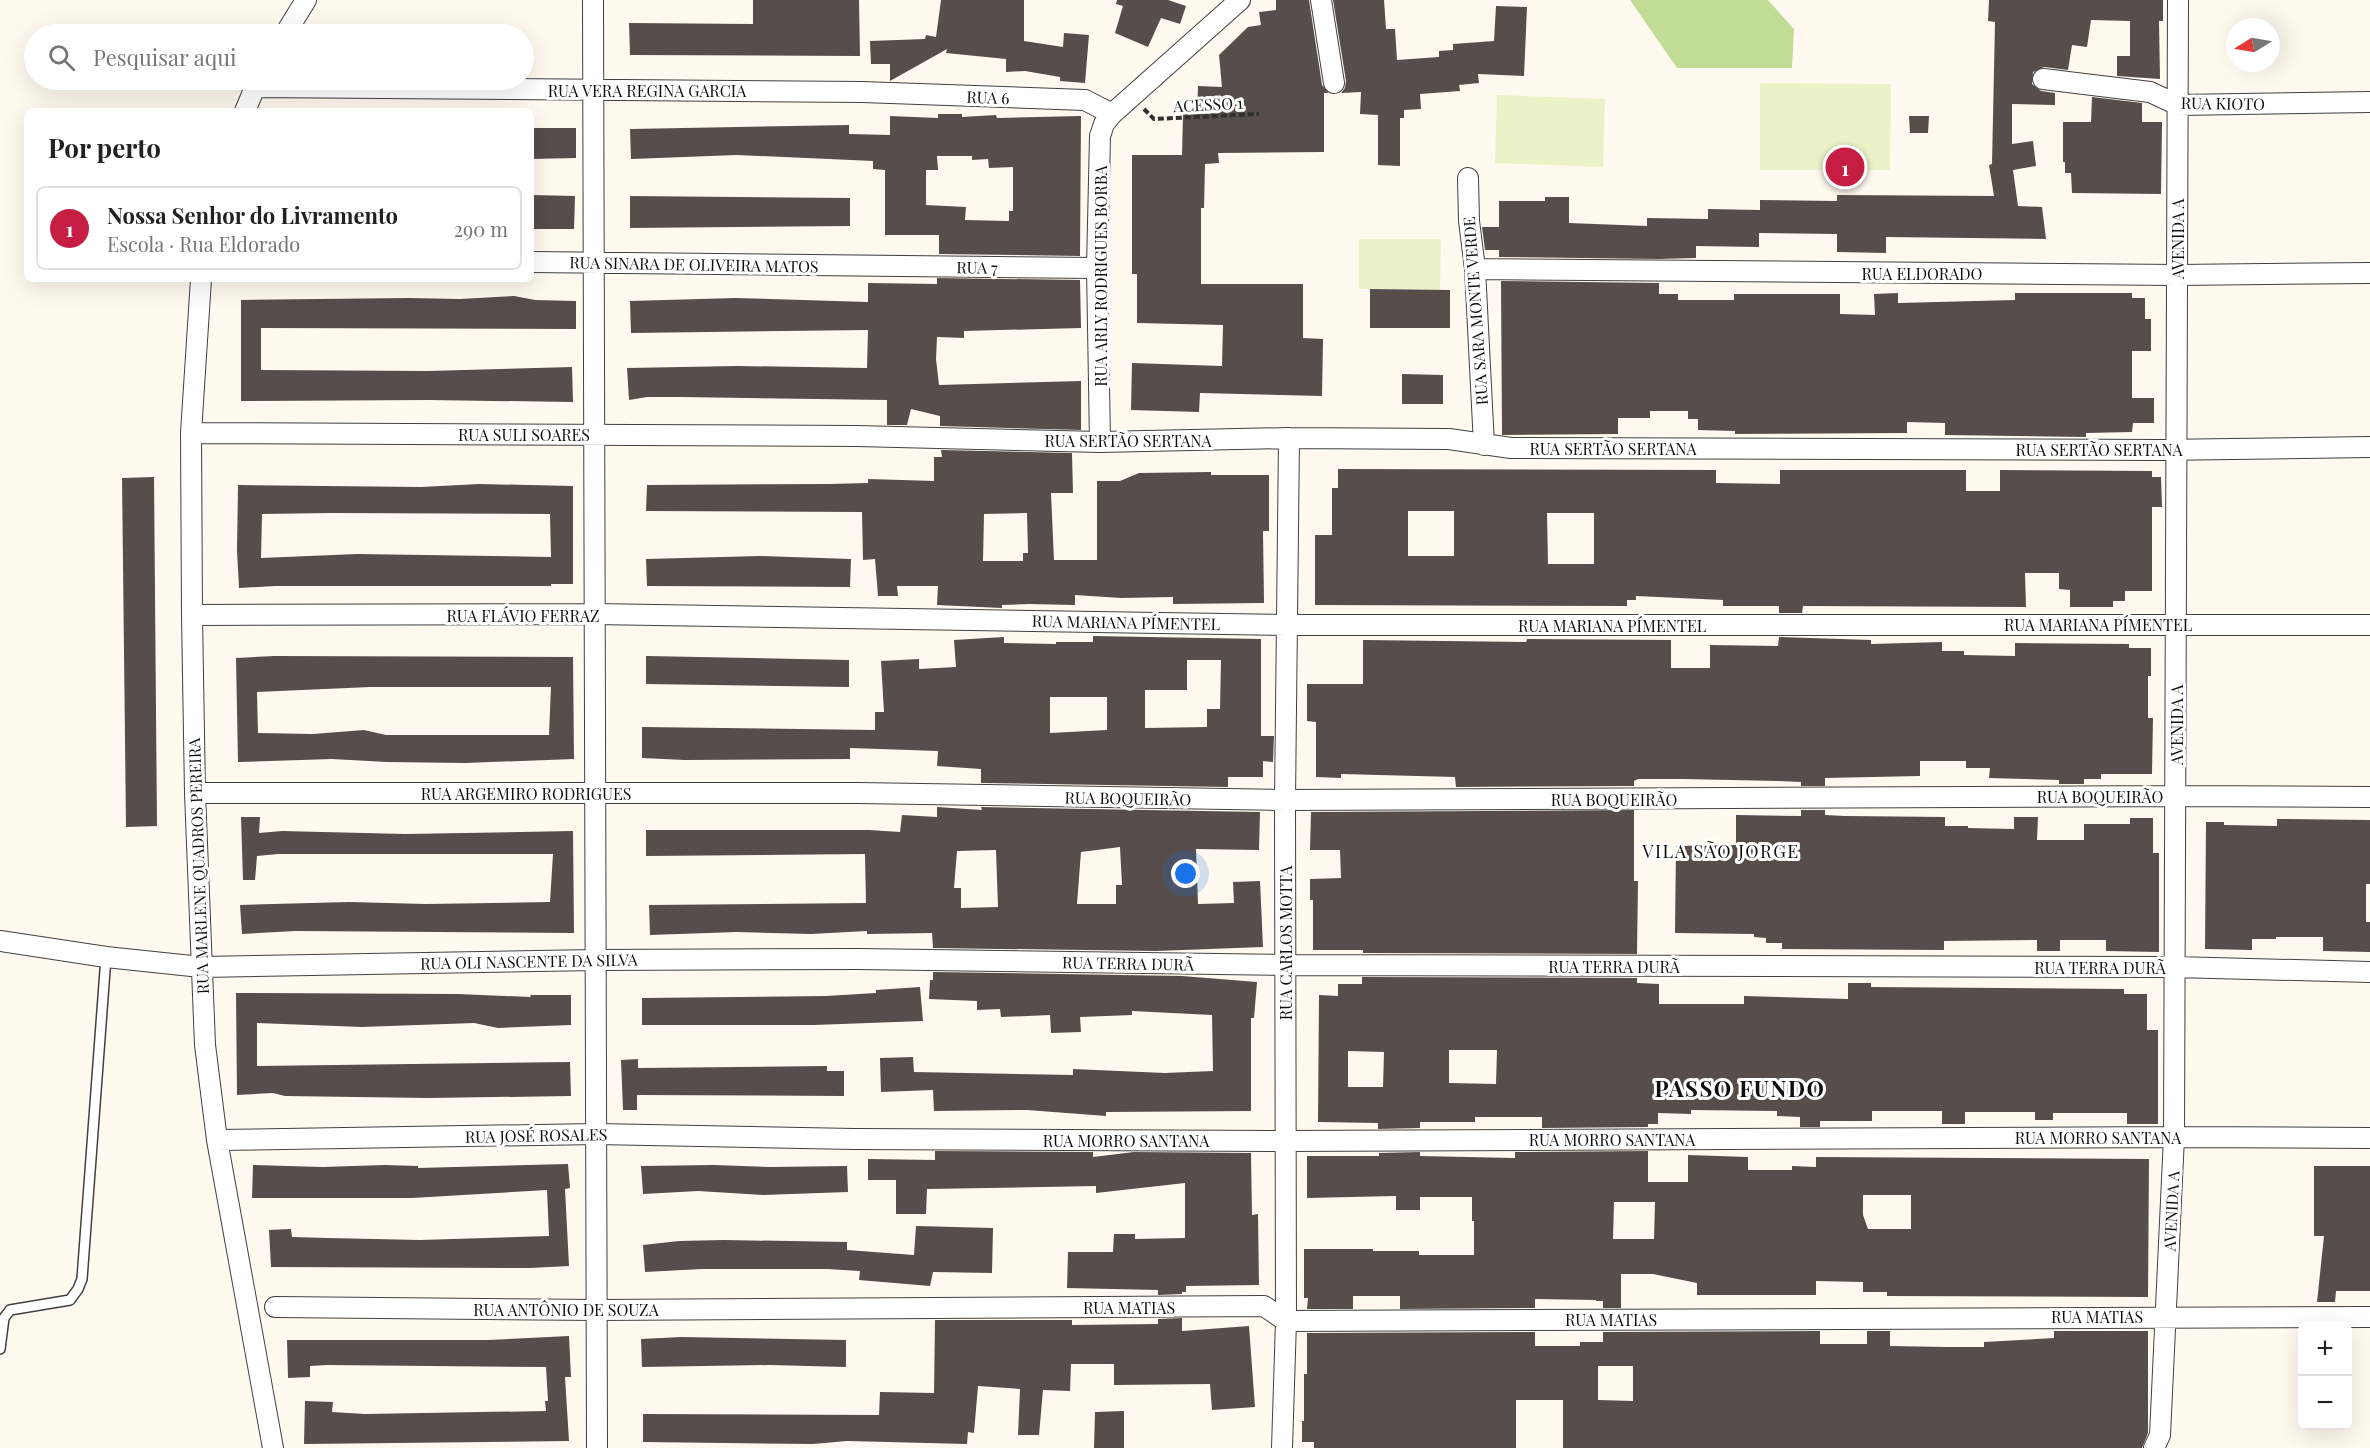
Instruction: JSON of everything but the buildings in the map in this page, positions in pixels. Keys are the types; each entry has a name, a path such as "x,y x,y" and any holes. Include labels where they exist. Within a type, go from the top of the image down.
{"street":[{"path":"291,24 306,0"},
{"path":"592,0 597,1448"},
{"path":"1112,114 1240,0"},
{"path":"1321,0 1334,83"},
{"name":"AVENIDA A","path":"2154,1448 2160,1435 2174,1137 2178,0"},
{"name":"RUA KIOTO","path":"2043,79 2150,92 2178,105 2370,102"},
{"name":"RUA VERA REGINA GARCIA","path":"534,89 862,92"},
{"path":"246,108 253,90"},
{"name":"RUA 6","path":"862,92 1085,100 1112,114"},
{"name":"RUA ARLY RODRIGUES BORBA","path":"1100,441 1098,268 1100,136 1104,124 1112,114"},
{"name":"RUA SARA MONTE VERDE","path":"1468,178 1484,445"},
{"name":"RUA SINARA DE OLIVEIRA MATOS","path":"534,262 857,265"},
{"name":"RUA 7","path":"857,265 1098,268"},
{"name":"RUA ELDORADO","path":"1475,269 2177,275 2370,273"},
{"name":"RUA MARLENE QUADROS PEREIRA","path":"201,282 191,433 192,615 195,793 205,1045 217,1140 273,1448"},
{"name":"RUA SULI SOARES","path":"191,433 857,436"},
{"name":"RUA SERTÃO SERTANA","path":"857,436 1100,441 1289,438 1449,439 1523,448 2177,450 2370,447"},
{"name":"RUA CARLOS MOTTA","path":"1282,1448 1286,1320 1285,800 1289,438"},
{"name":"RUA FLÁVIO FERRAZ","path":"192,615 594,614 854,618"},
{"name":"RUA MARIANA PÍMENTEL","path":"854,618 1286,625 2370,625"},
{"name":"RUA ARGEMIRO RODRIGUES","path":"195,793 858,793"},
{"name":"RUA BOQUEIRÃO","path":"858,793 1285,800 2370,797"},
{"name":"RUA OLI NASCENTE DA SILVA","path":"0,941 106,957 201,967 596,960 858,960"},
{"name":"RUA TERRA DURÃ","path":"858,960 1286,965 2175,967 2370,972"},
{"name":"RUA JOSÉ ROSALES","path":"217,1140 596,1134 854,1139"},
{"name":"RUA MORRO SANTANA","path":"854,1139 1286,1141 2370,1138"},
{"name":"RUA MATIAS","path":"856,1310 1264,1306 1286,1320 2370,1317"},
{"name":"RUA ANTÔNIO DE SOUZA","path":"275,1307 856,1310"}],"lane":[{"path":"0,1349 4,1318 10,1310 70,1300 82,1279 106,957"}],"path":[{"name":"ACESSO 1","path":"1131,98 1154,119 1259,114"}],"green space":[{"path":"1630,0 1768,0 1794,29 1792,68 1677,68"},
{"path":"1760,83 1891,84 1890,170 1760,170"},
{"path":"1497,95 1605,99 1603,167 1495,163"},
{"path":"1359,239 1441,239 1440,290 1359,289"}],"place":[{"name":"Nossa Senhor do Livramento","path":"1845,167"}],"district":[{"name":"VILA SÃO JORGE","path":"1721,851"},
{"name":"PASSO FUNDO","path":"1740,1088"}]}
